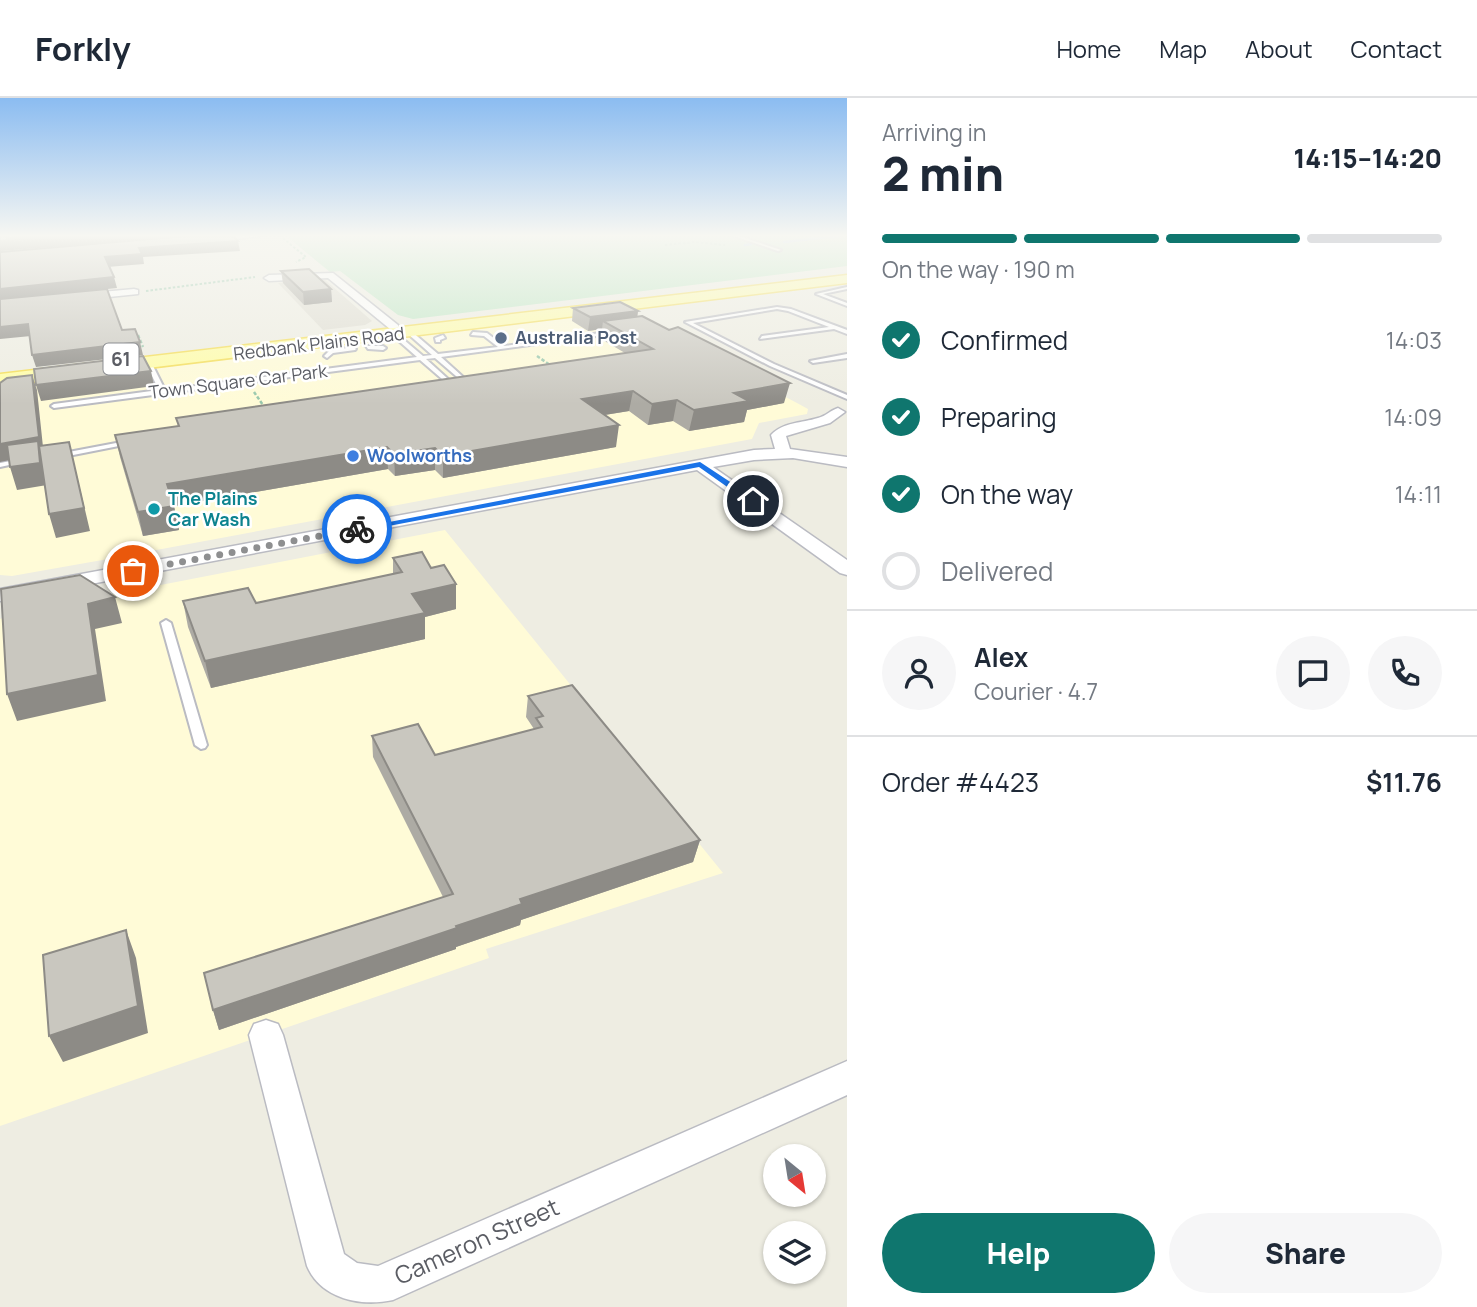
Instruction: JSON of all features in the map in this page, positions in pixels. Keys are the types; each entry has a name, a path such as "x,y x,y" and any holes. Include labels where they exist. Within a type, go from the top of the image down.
{"main road":[{"name":"Redbank Plains Road","path":"2,376 393,338 713,291"},
{"name":"Redbank Plains Road","path":"2,376 149,364 393,338 751,291"}],"street":[{"path":"346,291 393,338"},
{"path":"73,298 134,292"},
{"path":"784,453 778,435 785,429 821,422 843,402"},
{"path":"0,595 765,453 847,462"},
{"path":"700,465 847,569"},
{"name":"Cameron Street","path":"266,1035 327,1266 349,1283 379,1286 847,1078"}],"lane":[{"path":"830,291 818,294 847,305"},
{"path":"843,402 688,322 776,308 789,310 847,332"},
{"path":"762,338 835,327"},
{"name":"Town Square Car Park","path":"54,406 619,332"},
{"path":"473,334 485,334 502,347"},
{"path":"368,347 393,338 436,356 477,388 445,393"},
{"path":"393,338 422,358 458,391"},
{"path":"393,338 398,361"},
{"path":"441,341 453,354"},
{"path":"339,369 329,359 331,352 353,349"},
{"path":"813,361 847,356"},
{"path":"149,364 163,392"},
{"path":"54,456 120,446 145,437"},
{"path":"0,464 31,460"},
{"path":"166,623 201,745"}],"path":[{"path":"134,292 139,291"},
{"path":"522,345 554,368"},
{"path":"247,381 271,418"}],"shaded area":[{"path":"286,291 338,291 372,321 365,325 323,330"},
{"path":"623,311 808,409 807,414 759,423 752,439 108,559 12,576 0,575 0,394 35,383"},
{"path":"445,530 723,873 486,949 489,958 0,1126 0,619 11,614"}],"green space":[{"path":"367,291 639,291 413,319 398,315"}],"building":[{"path":"108,291 122,330 135,329 140,342 32,355 28,324 0,327 0,299"},
{"path":"620,302 638,311 590,317 573,308"},
{"path":"642,316 669,330 678,327 790,383 734,393 749,401 694,410 677,400 652,404 633,391 582,399 619,425 443,456 435,448 394,454 387,447 167,484 174,506 138,512 115,435 179,426 176,418 653,349 603,321"},
{"path":"143,356 151,371 36,385 34,369"},
{"path":"32,375 39,437 0,444 0,383 7,378"},
{"path":"38,441 40,463 10,467 7,445"},
{"path":"69,442 84,508 49,514 39,446"},
{"path":"422,552 431,568 444,565 456,584 412,594 425,613 205,661 183,601 248,588 256,603 402,572 393,558"},
{"path":"80,575 115,597 88,604 98,675 7,694 1,589"},
{"path":"572,685 700,840 520,899 522,904 456,926 457,928 213,1010 204,973 453,894 372,736 418,724 435,755 542,727 536,718 543,716 528,696"},
{"path":"126,930 138,1006 49,1036 43,955"}],"way so far":[{"path":"133,571 357,529"}],"place":[{"name":"Australia Post","path":"501,338"},
{"name":"Woolworths","path":"353,456"},
{"name":"The Plains Car Wash","path":"154,509"}],"route":[{"path":"357,529 700,465 753,501"}]}
